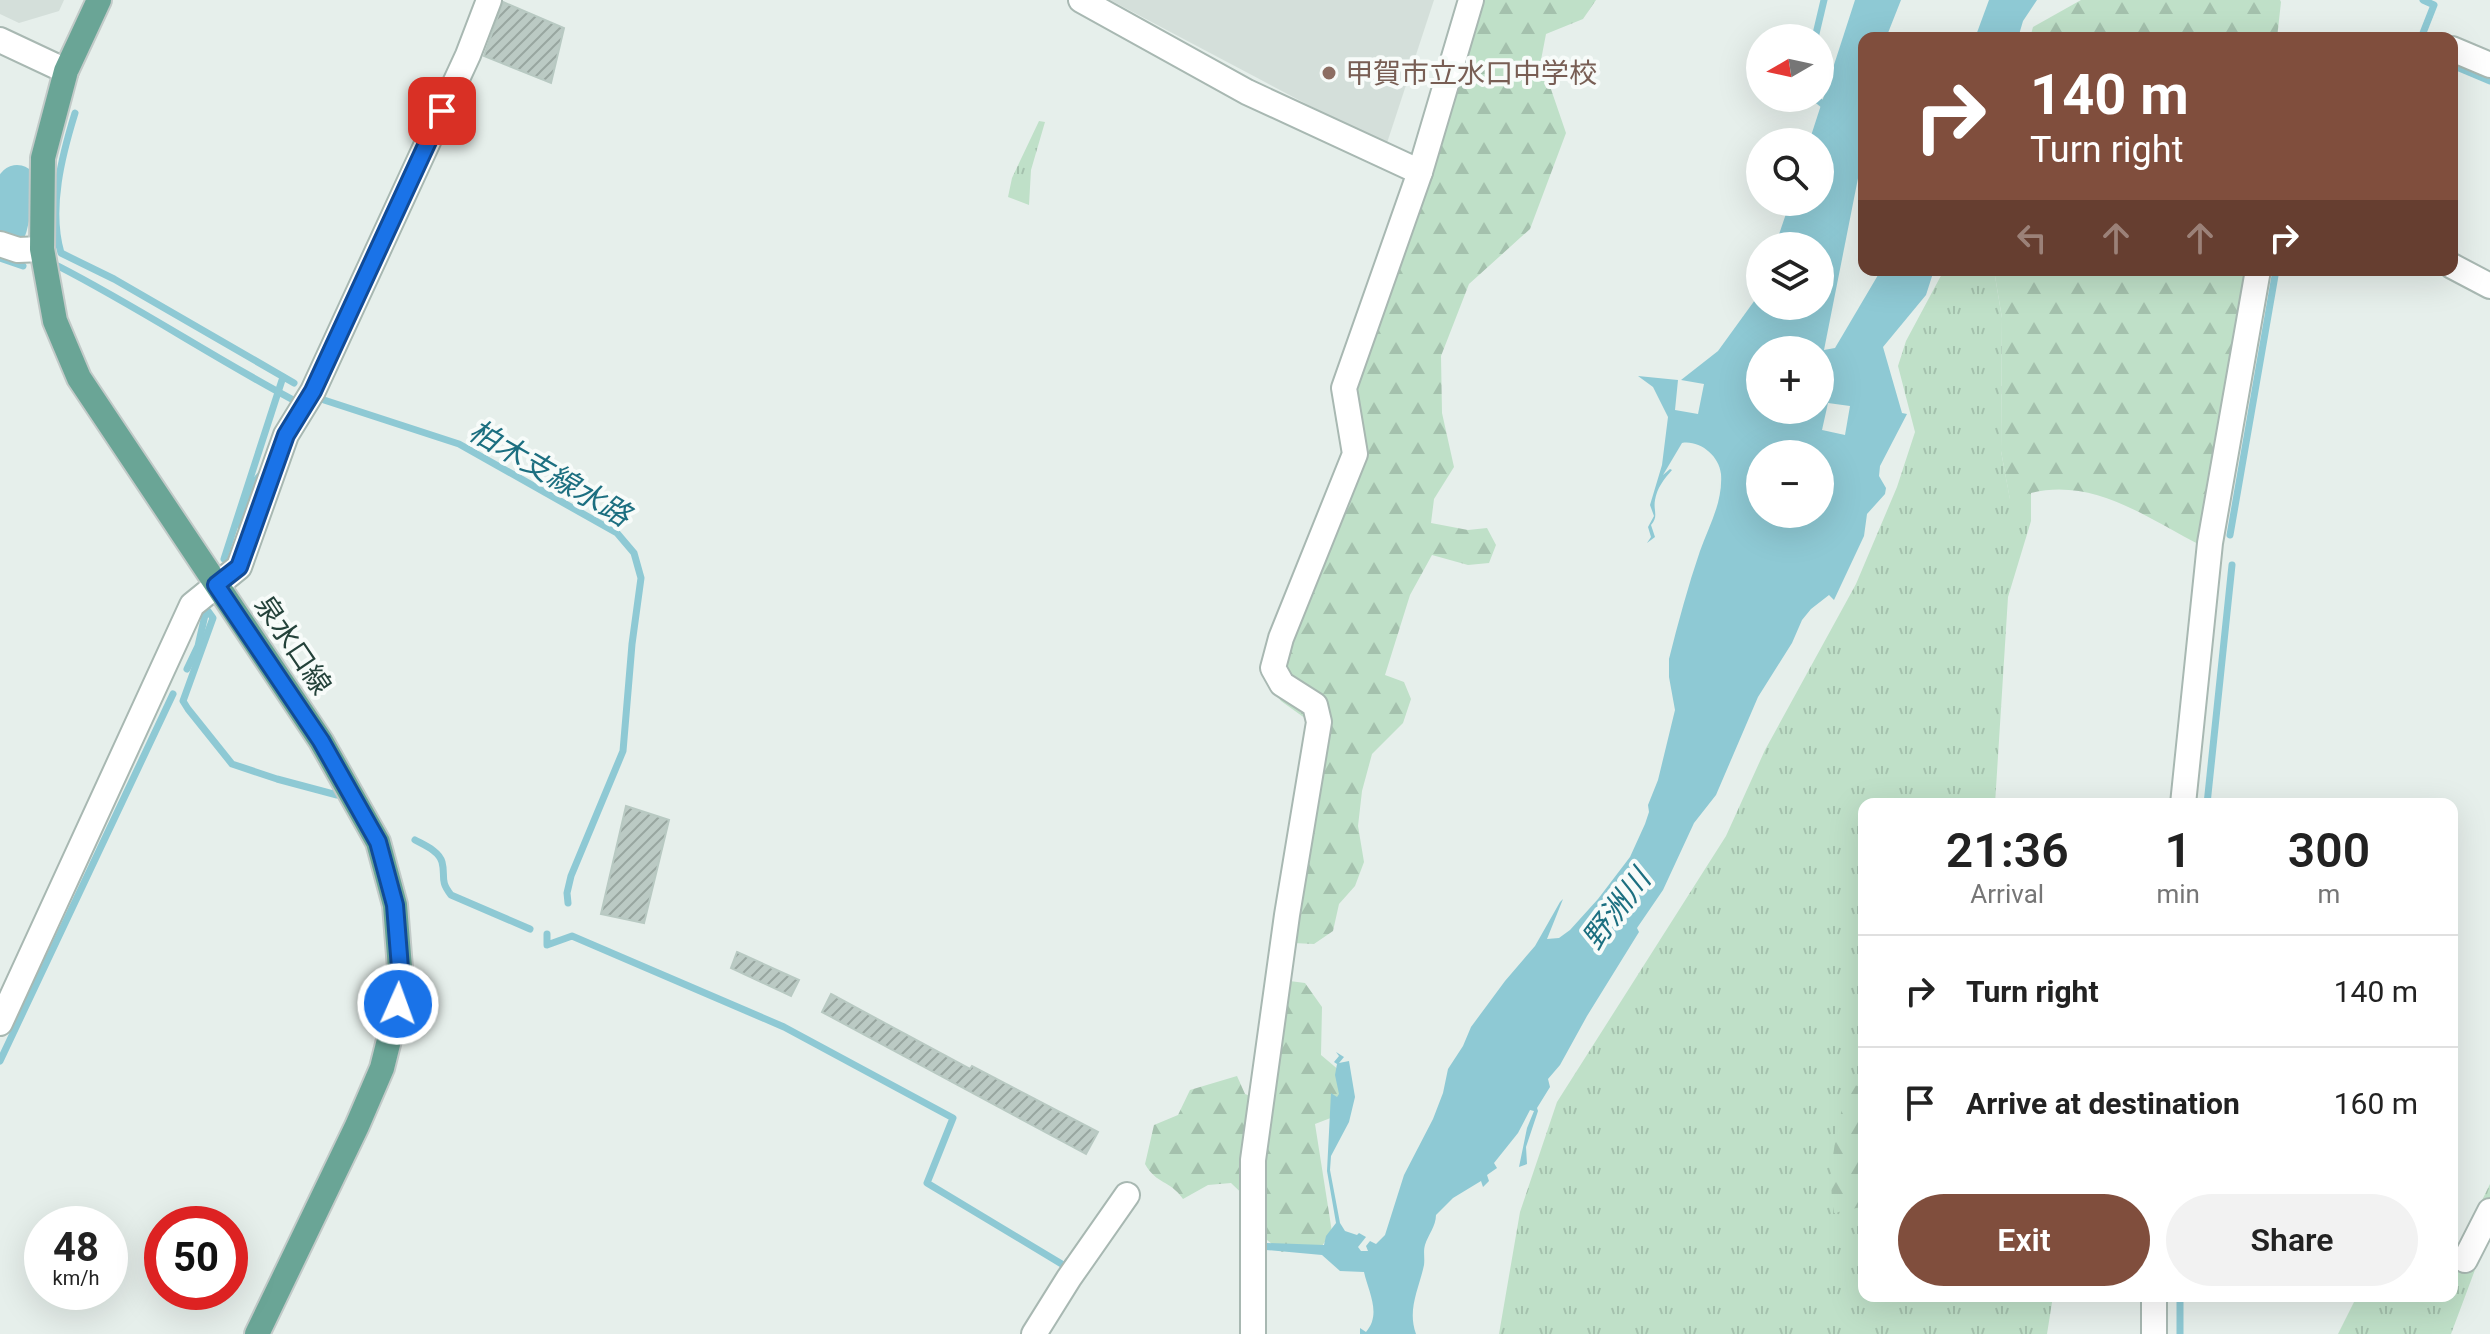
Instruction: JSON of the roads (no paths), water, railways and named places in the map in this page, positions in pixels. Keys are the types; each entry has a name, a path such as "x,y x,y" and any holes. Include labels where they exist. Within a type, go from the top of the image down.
{"main road":[{"name":"泉水口線","path":"99,0 66,71 43,158 42,249 55,321 79,378 321,741 363,813 378,842 399,937 398,1004 382,1068 257,1334"}],"street":[{"path":"0,1023 192,605 239,567 286,435 313,391 468,55 489,0"},
{"path":"1081,0 1247,92 1420,172"},
{"path":"1253,1334 1253,1160 1287,915 1319,722 1315,705 1282,684 1273,668 1281,638 1355,454 1344,388 1420,172 1471,0"},
{"path":"0,40 66,71"},
{"path":"2458,52 2490,65"},
{"path":"0,244 18,250 42,249"},
{"path":"2458,269 2490,286"},
{"path":"2184,798 2210,543 2257,276"},
{"path":"1034,1334 1127,1195"},
{"path":"2465,1260 2490,1211"},
{"path":"2154,1302 2154,1334"}],"water":[{"path":"1855,0 1901,0 1888,32 1858,32 1858,178 1834,300 1834,232 1780,232 1785,216 1834,216 1834,128 1814,128 1819,112 1834,112 1834,65"},
{"path":"1989,0 2037,0 2020,32 1977,32"},
{"name":"野洲川","path":"1877,276 1932,276 1926,295 1883,347 1902,413 1907,414 1880,466 1879,476 1886,488 1885,494 1867,514 1864,536 1834,600 1829,595 1802,620 1792,643 1758,697 1716,795 1694,823 1663,890 1637,928 1639,932 1560,1065 1548,1079 1550,1087 1537,1108 1526,1147 1527,1164 1519,1167 1534,1111 1530,1110 1518,1133 1494,1163 1497,1168 1487,1175 1489,1181 1483,1187 1481,1181 1453,1198 1436,1215 1425,1245 1424,1265 1413,1308 1416,1334 1360,1334 1360,1328 1366,1332 1373,1318 1364,1272 1340,1271 1322,1255 1266,1250 1267,1243 1324,1245 1326,1236 1336,1223 1327,1171 1331,1093 1337,1097 1339,1094 1335,1075 1337,1064 1334,1062 1339,1056 1336,1052 1344,1057 1339,1063 1349,1061 1355,1097 1349,1122 1331,1156 1330,1170 1340,1223 1345,1231 1366,1237 1358,1247 1361,1251 1368,1251 1366,1246 1370,1241 1376,1244 1385,1235 1404,1175 1433,1119 1448,1069 1471,1027 1535,946 1560,902 1563,899 1547,939 1559,938 1570,930 1598,899 1630,857 1645,824 1675,710 1669,659 1691,578 1718,504 1721,474 1707,450 1695,444 1682,443 1663,475 1672,470 1657,492 1655,516 1651,525 1655,537 1647,543 1651,537 1648,527 1654,516 1650,505 1662,465 1668,417 1653,387 1638,376 1678,380 1675,410 1698,414 1704,384 1681,380 1718,351 1746,312 1746,320 1830,320 1827,336 1746,336 1746,424 1823,424 1822,430 1845,435 1850,406 1834,404 1834,348"}],"waterway":[{"path":"1818,24 1824,0"},
{"path":"2423,0 2434,5 2423,32"},
{"path":"2458,68 2490,81"},
{"name":"柏木支線水路","path":"75,113 61,164 56,200 61,253 114,279 294,383"},
{"path":"7,227 17,185"},
{"name":"柏木支線水路","path":"0,201 6,195 19,199"},
{"path":"0,258 23,266"},
{"path":"58,266 299,403"},
{"path":"2230,535 2275,276"},
{"path":"224,559 283,377"},
{"name":"柏木支線水路","path":"324,400 459,444 617,533 634,553 641,578 623,751 571,876 568,903"},
{"path":"241,527 256,480 263,472"},
{"path":"2208,798 2232,565"},
{"path":"208,611 213,618 183,701 188,709 232,764 337,795"},
{"path":"187,669 198,646 205,615"},
{"path":"0,1061 173,694"},
{"path":"415,840 440,858 444,882 451,895 530,929"},
{"path":"547,934 547,945 572,936 784,1027 953,1118 927,1183 1065,1266 1068,1261"},
{"path":"2180,1302 2180,1334"}],"place":[{"name":"甲賀市立水口中学校","path":"1329,73"}]}
